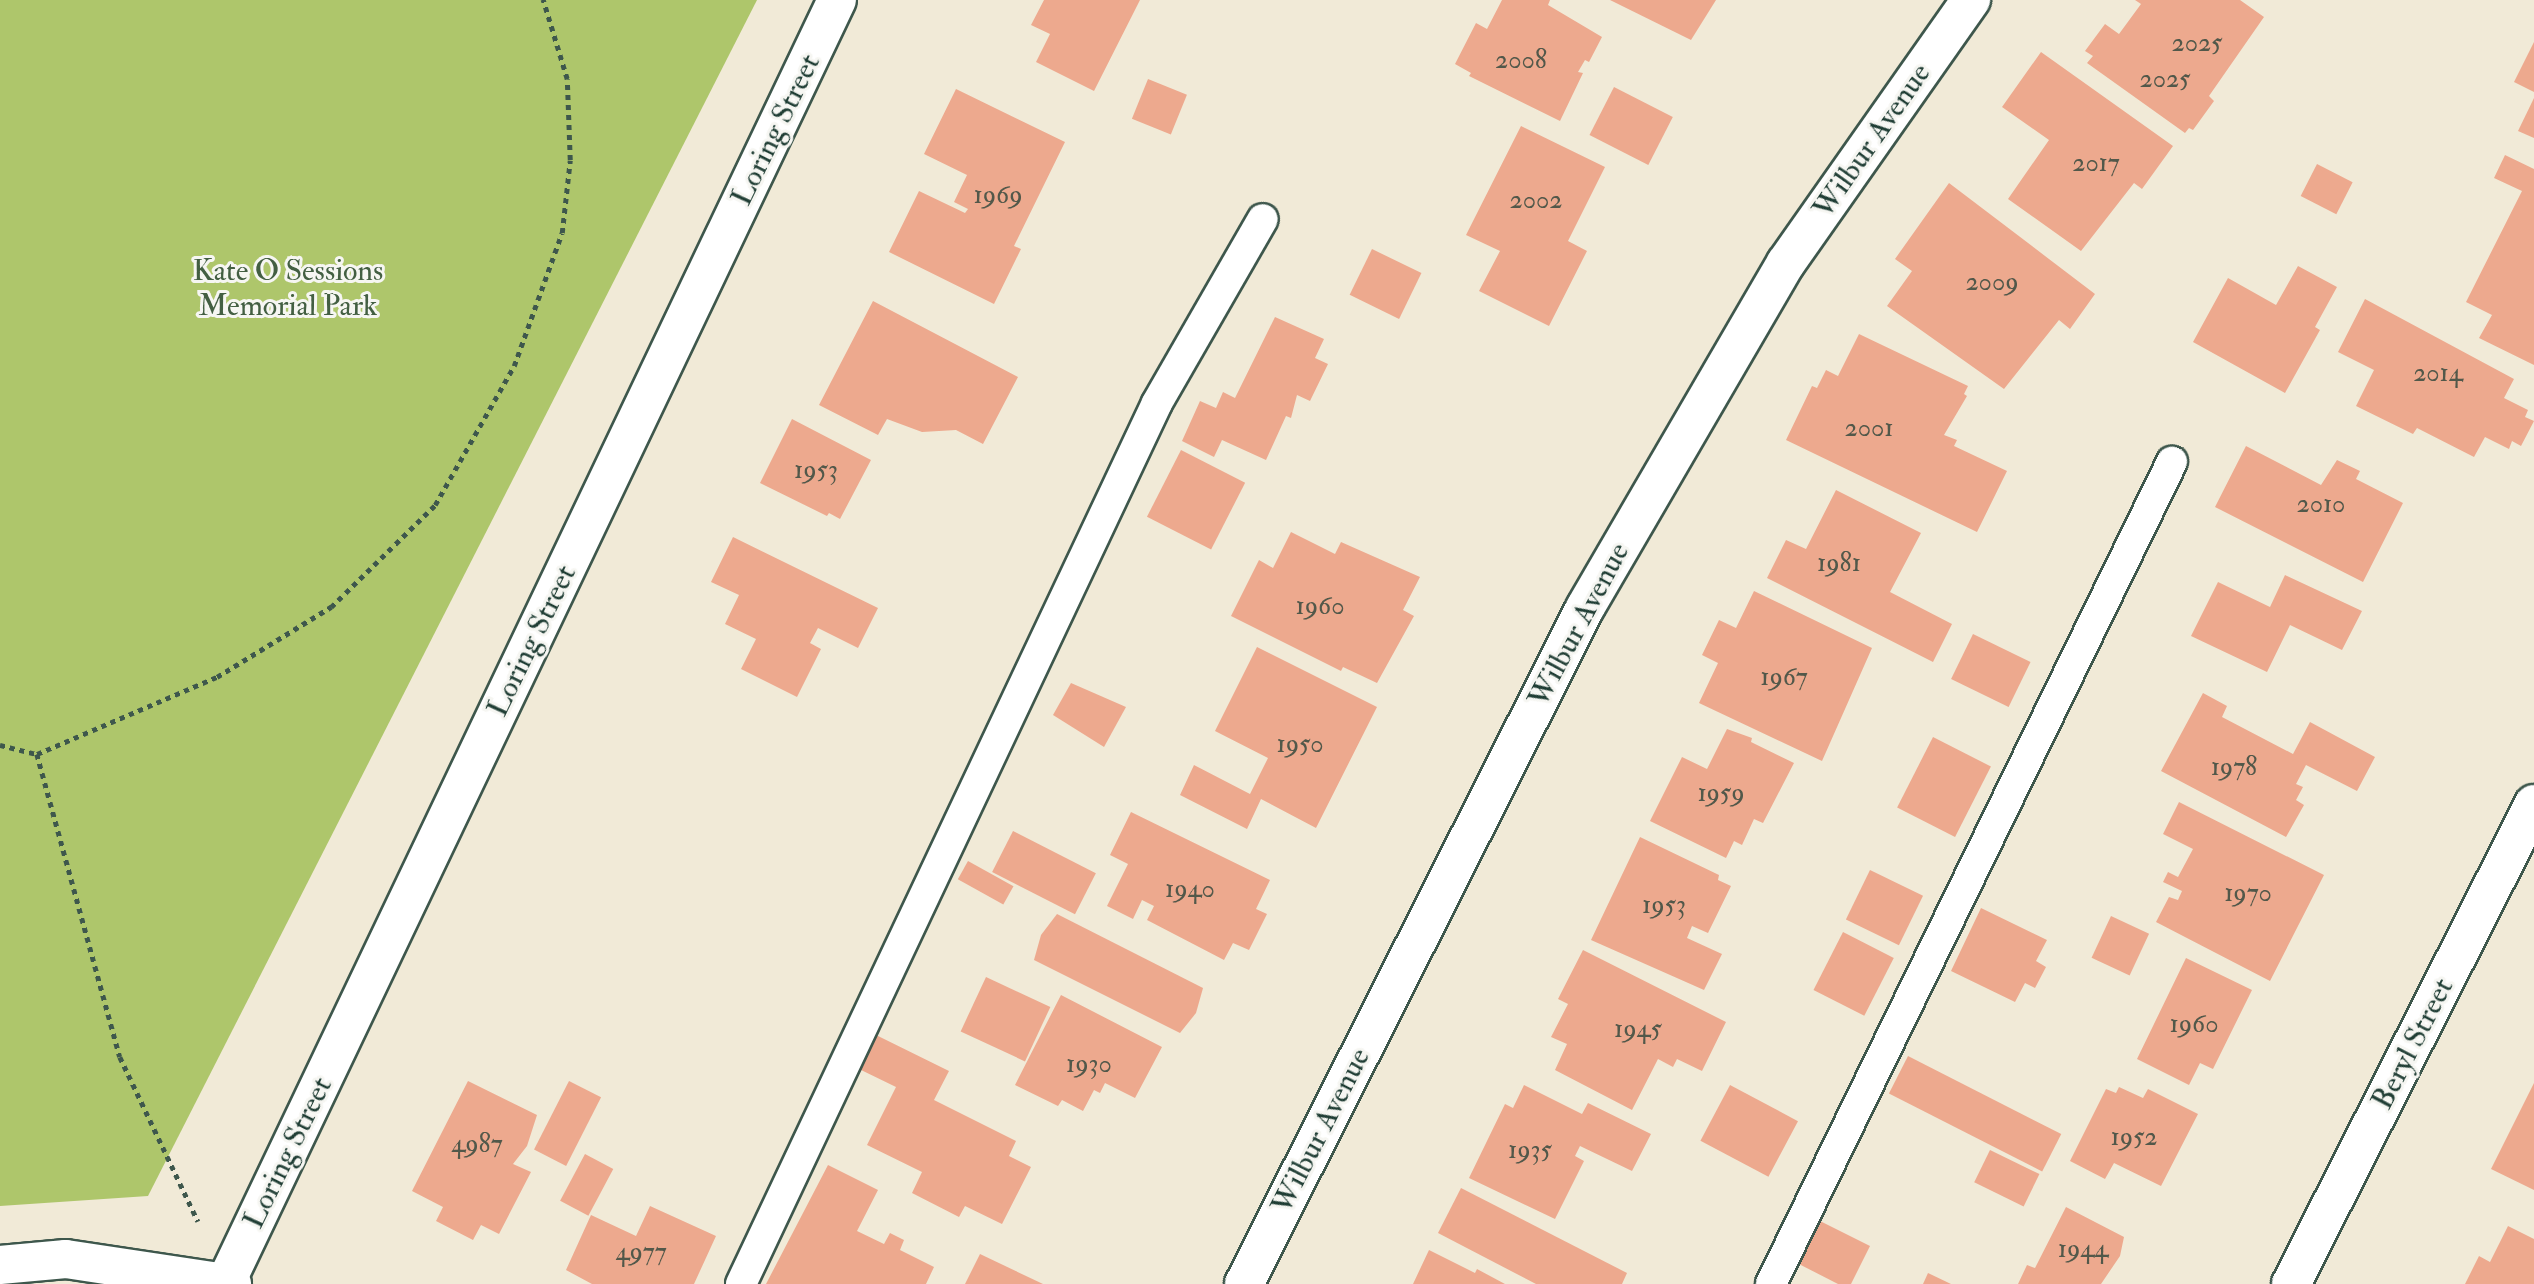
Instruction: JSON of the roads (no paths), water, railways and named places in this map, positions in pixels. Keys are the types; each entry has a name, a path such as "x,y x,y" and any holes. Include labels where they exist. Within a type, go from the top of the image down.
{"street":[{"name":"Loring Street","path":"229,1283 837,0"},
{"name":"Wilbur Avenue","path":"1244,1284 1585,608 1786,263 1970,0"},
{"name":"Beryl Street","path":"2291,1284 2534,804"},
{"path":"0,1265 66,1259 229,1283"}],"lane":[{"path":"741,1284 1157,403 1263,219"},
{"path":"1771,1284 2172,462"}],"park label":[{"name":"Kate O Sessions Memorial Park","path":"288,288"}]}
